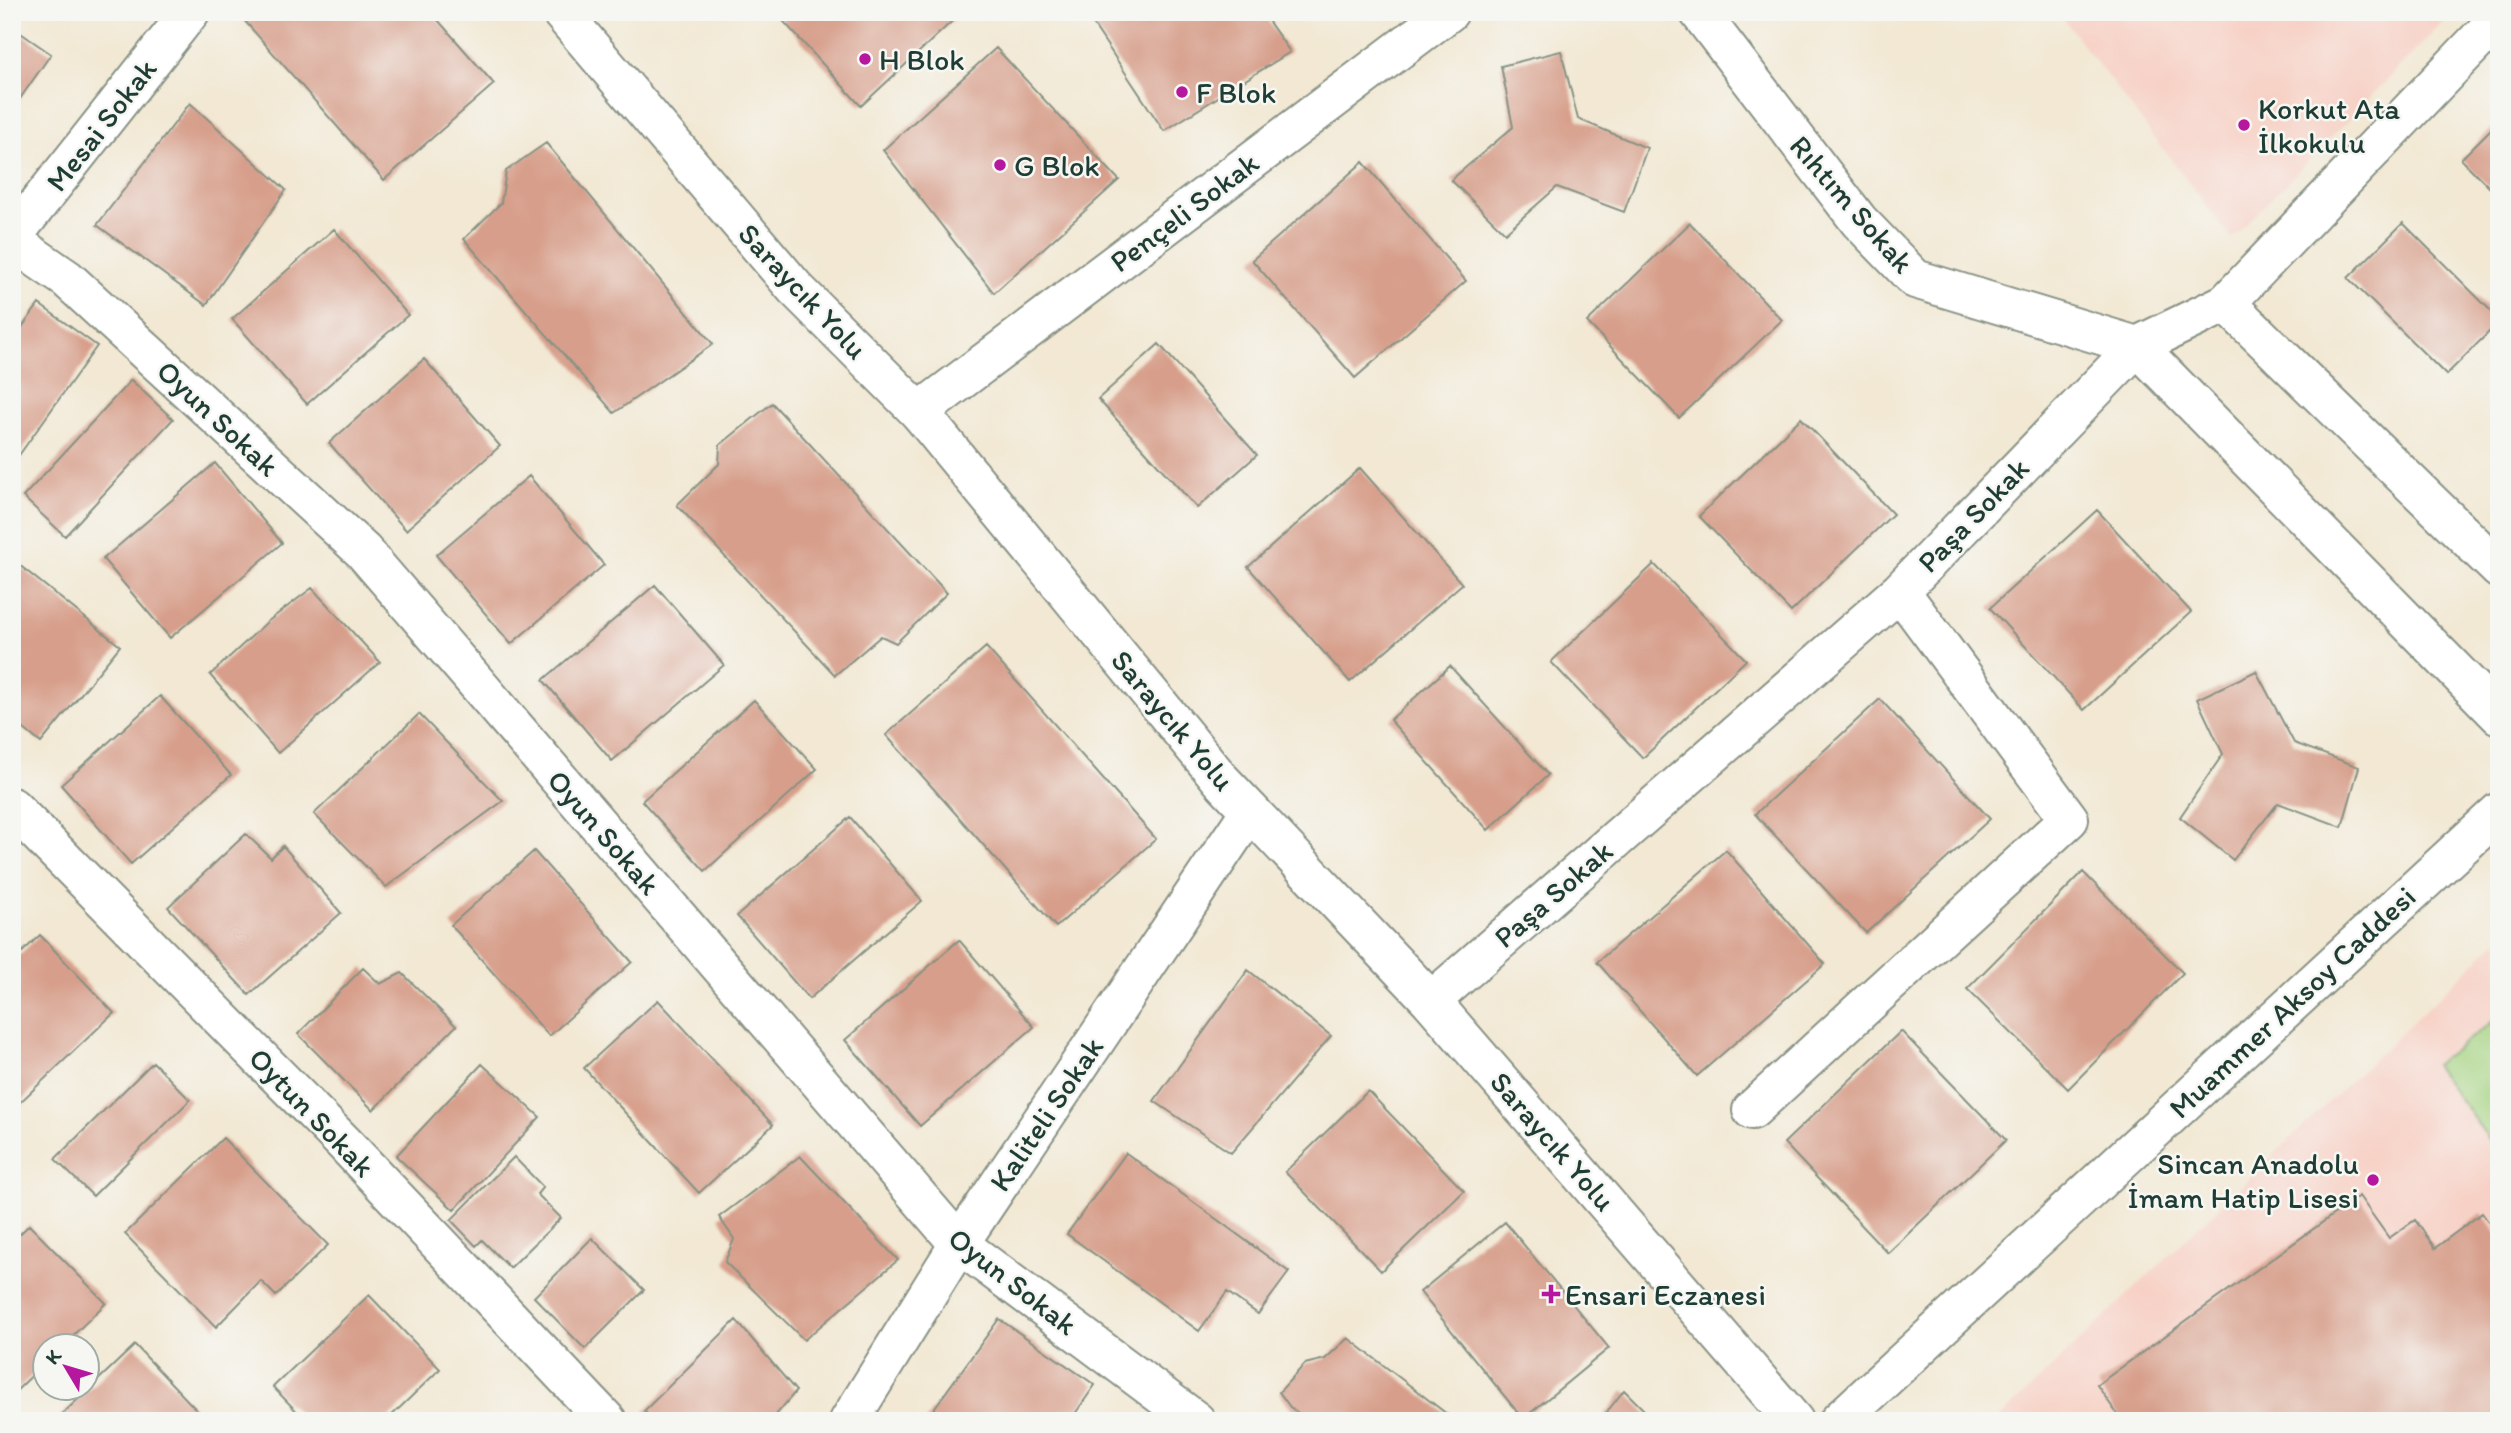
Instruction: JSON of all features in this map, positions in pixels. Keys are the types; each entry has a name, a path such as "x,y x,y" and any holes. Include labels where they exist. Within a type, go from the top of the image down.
{"street":[{"name":"Mesai Sokak","path":"12,239 190,12"},
{"name":"Saraycık Yolu","path":"561,12 795,288 919,412 1221,780 1431,1001 1794,1421"},
{"name":"Pençeli Sokak","path":"919,412 1449,12"},
{"name":"Rıhtım Sokak","path":"1699,12 1858,222 1915,279 2137,345"},
{"name":"Paşa Sokak","path":"1431,1001 1900,591 2137,345 2226,303 2499,18"},
{"name":"Oyun Sokak","path":"12,239 66,279 363,551 958,1244 1196,1421"},
{"path":"2226,303 2499,569"},
{"path":"2137,345 2499,715"},
{"path":"1752,1110 2068,819 1900,591"},
{"name":"Oytun Sokak","path":"12,807 344,1143 607,1421"},
{"name":"Kaliteli Sokak","path":"849,1421 958,1244 1250,811"},
{"name":"Muammer Aksoy Caddesi","path":"1839,1421 2499,812"}],"shaded area":[{"name":"Korkut Ata İlkokulu","path":"2058,12 2453,12 2232,239"},
{"name":"Sincan Anadolu İmam Hatip Lisesi","path":"2499,939 2499,1421 1996,1421"}],"green space":[{"path":"2499,1017 2499,1138 2492,1143 2434,1065"}],"building":[{"path":"252,12 431,12 494,84 384,180 244,20"},
{"name":"H Blok","path":"775,12 962,12 861,106"},
{"name":"F Blok","path":"1085,12 1262,12 1290,52 1164,131"},
{"path":"12,27 51,54 12,110"},
{"name":"G Blok","path":"996,48 1119,180 994,293 883,150"},
{"path":"1561,51 1578,119 1647,148 1624,212 1557,187 1505,233 1451,180 1513,127 1501,66"},
{"path":"190,103 286,190 206,305 97,225"},
{"path":"2499,121 2499,197 2461,159"},
{"path":"546,143 713,344 614,413 464,239 501,203 506,171"},
{"path":"1363,162 1466,281 1355,378 1252,260"},
{"path":"1690,223 1782,320 1679,418 1587,322"},
{"path":"2403,223 2499,319 2446,375 2348,278"},
{"path":"334,229 408,315 307,404 232,319"},
{"path":"39,304 97,346 12,465 12,341"},
{"path":"1159,344 1257,455 1197,508 1098,399"},
{"path":"424,359 500,446 406,530 329,443"},
{"path":"131,380 173,419 65,536 23,497"},
{"path":"772,403 947,593 896,643 881,636 835,675 677,505 719,464 720,445"},
{"path":"1801,418 1893,514 1791,612 1699,516"},
{"path":"215,463 282,543 170,638 103,559"},
{"path":"1360,468 1462,584 1350,682 1248,567"},
{"path":"529,476 604,565 511,644 436,555"},
{"path":"2097,510 2191,612 2084,710 1990,608"},
{"path":"18,564 120,646 41,743 12,719 12,571"},
{"path":"1654,564 1746,660 1643,758 1551,662"},
{"path":"655,585 724,665 612,761 543,680"},
{"path":"312,588 380,662 278,753 210,675 267,622"},
{"path":"986,647 1156,839 1056,927 886,735"},
{"path":"1450,666 1548,775 1488,830 1390,720"},
{"path":"2256,671 2294,743 2359,767 2342,827 2278,803 2233,860 2180,817 2223,754 2197,699"},
{"path":"160,696 231,775 131,864 61,785"},
{"path":"1880,699 1990,819 1866,933 1755,814"},
{"path":"754,700 817,769 705,871 642,801"},
{"path":"419,714 503,801 386,887 314,814"},
{"path":"850,817 922,901 809,999 737,916"},
{"path":"246,834 271,858 283,846 341,913 249,995 168,907"},
{"path":"1726,850 1825,964 1697,1076 1597,962"},
{"path":"534,851 632,962 549,1036 451,925"},
{"path":"2083,872 2183,973 2068,1089 1967,989"},
{"path":"40,935 114,1013 12,1110 12,962"},
{"path":"959,940 1034,1027 920,1126 845,1040"},
{"path":"363,968 380,984 402,973 456,1026 373,1110 298,1034"},
{"path":"1248,970 1331,1036 1231,1153 1154,1101"},
{"path":"658,1000 773,1125 699,1193 584,1068"},
{"path":"1901,1031 2006,1140 1888,1253 1784,1143"},
{"path":"153,1062 190,1100 93,1196 55,1159"},
{"path":"482,1064 540,1117 454,1210 396,1156"},
{"path":"1368,1091 1464,1191 1381,1271 1285,1172"},
{"path":"223,1138 328,1245 276,1296 261,1281 216,1327 125,1234"},
{"path":"1126,1153 1289,1272 1258,1314 1227,1292 1199,1331 1067,1234"},
{"path":"800,1156 898,1260 804,1340 725,1262 734,1239 719,1217"},
{"path":"514,1157 543,1187 537,1194 561,1218 510,1268 482,1240 476,1246 451,1220"},
{"path":"2359,1196 2389,1238 2415,1220 2435,1248 2482,1213 2499,1237 2499,1421 2122,1421 2097,1385"},
{"path":"1505,1222 1609,1348 1523,1419 1420,1292"},
{"path":"29,1225 106,1303 76,1332 32,1332 32,1376 15,1392 12,1389 12,1242"},
{"path":"592,1238 644,1290 585,1349 534,1297"},
{"path":"369,1295 440,1369 386,1421 306,1421 273,1387"},
{"path":"999,1319 1095,1385 1070,1421 925,1421"},
{"path":"736,1320 796,1391 771,1421 654,1421 644,1411"},
{"path":"1348,1338 1456,1421 1309,1421 1290,1407 1279,1392 1305,1364 1325,1359"},
{"path":"135,1345 207,1421 55,1421 75,1402 102,1402 102,1376"},
{"path":"1624,1390 1655,1421 1600,1421"}],"place":[{"name":"H Blok","path":"865,59"},
{"name":"F Blok","path":"1182,92"},
{"name":"Korkut Ata İlkokulu","path":"2244,125"},
{"name":"G Blok","path":"1000,165"},
{"name":"Sincan Anadolu İmam Hatip Lisesi","path":"2373,1180"},
{"name":"Ensari Eczanesi","path":"1551,1294"}]}
